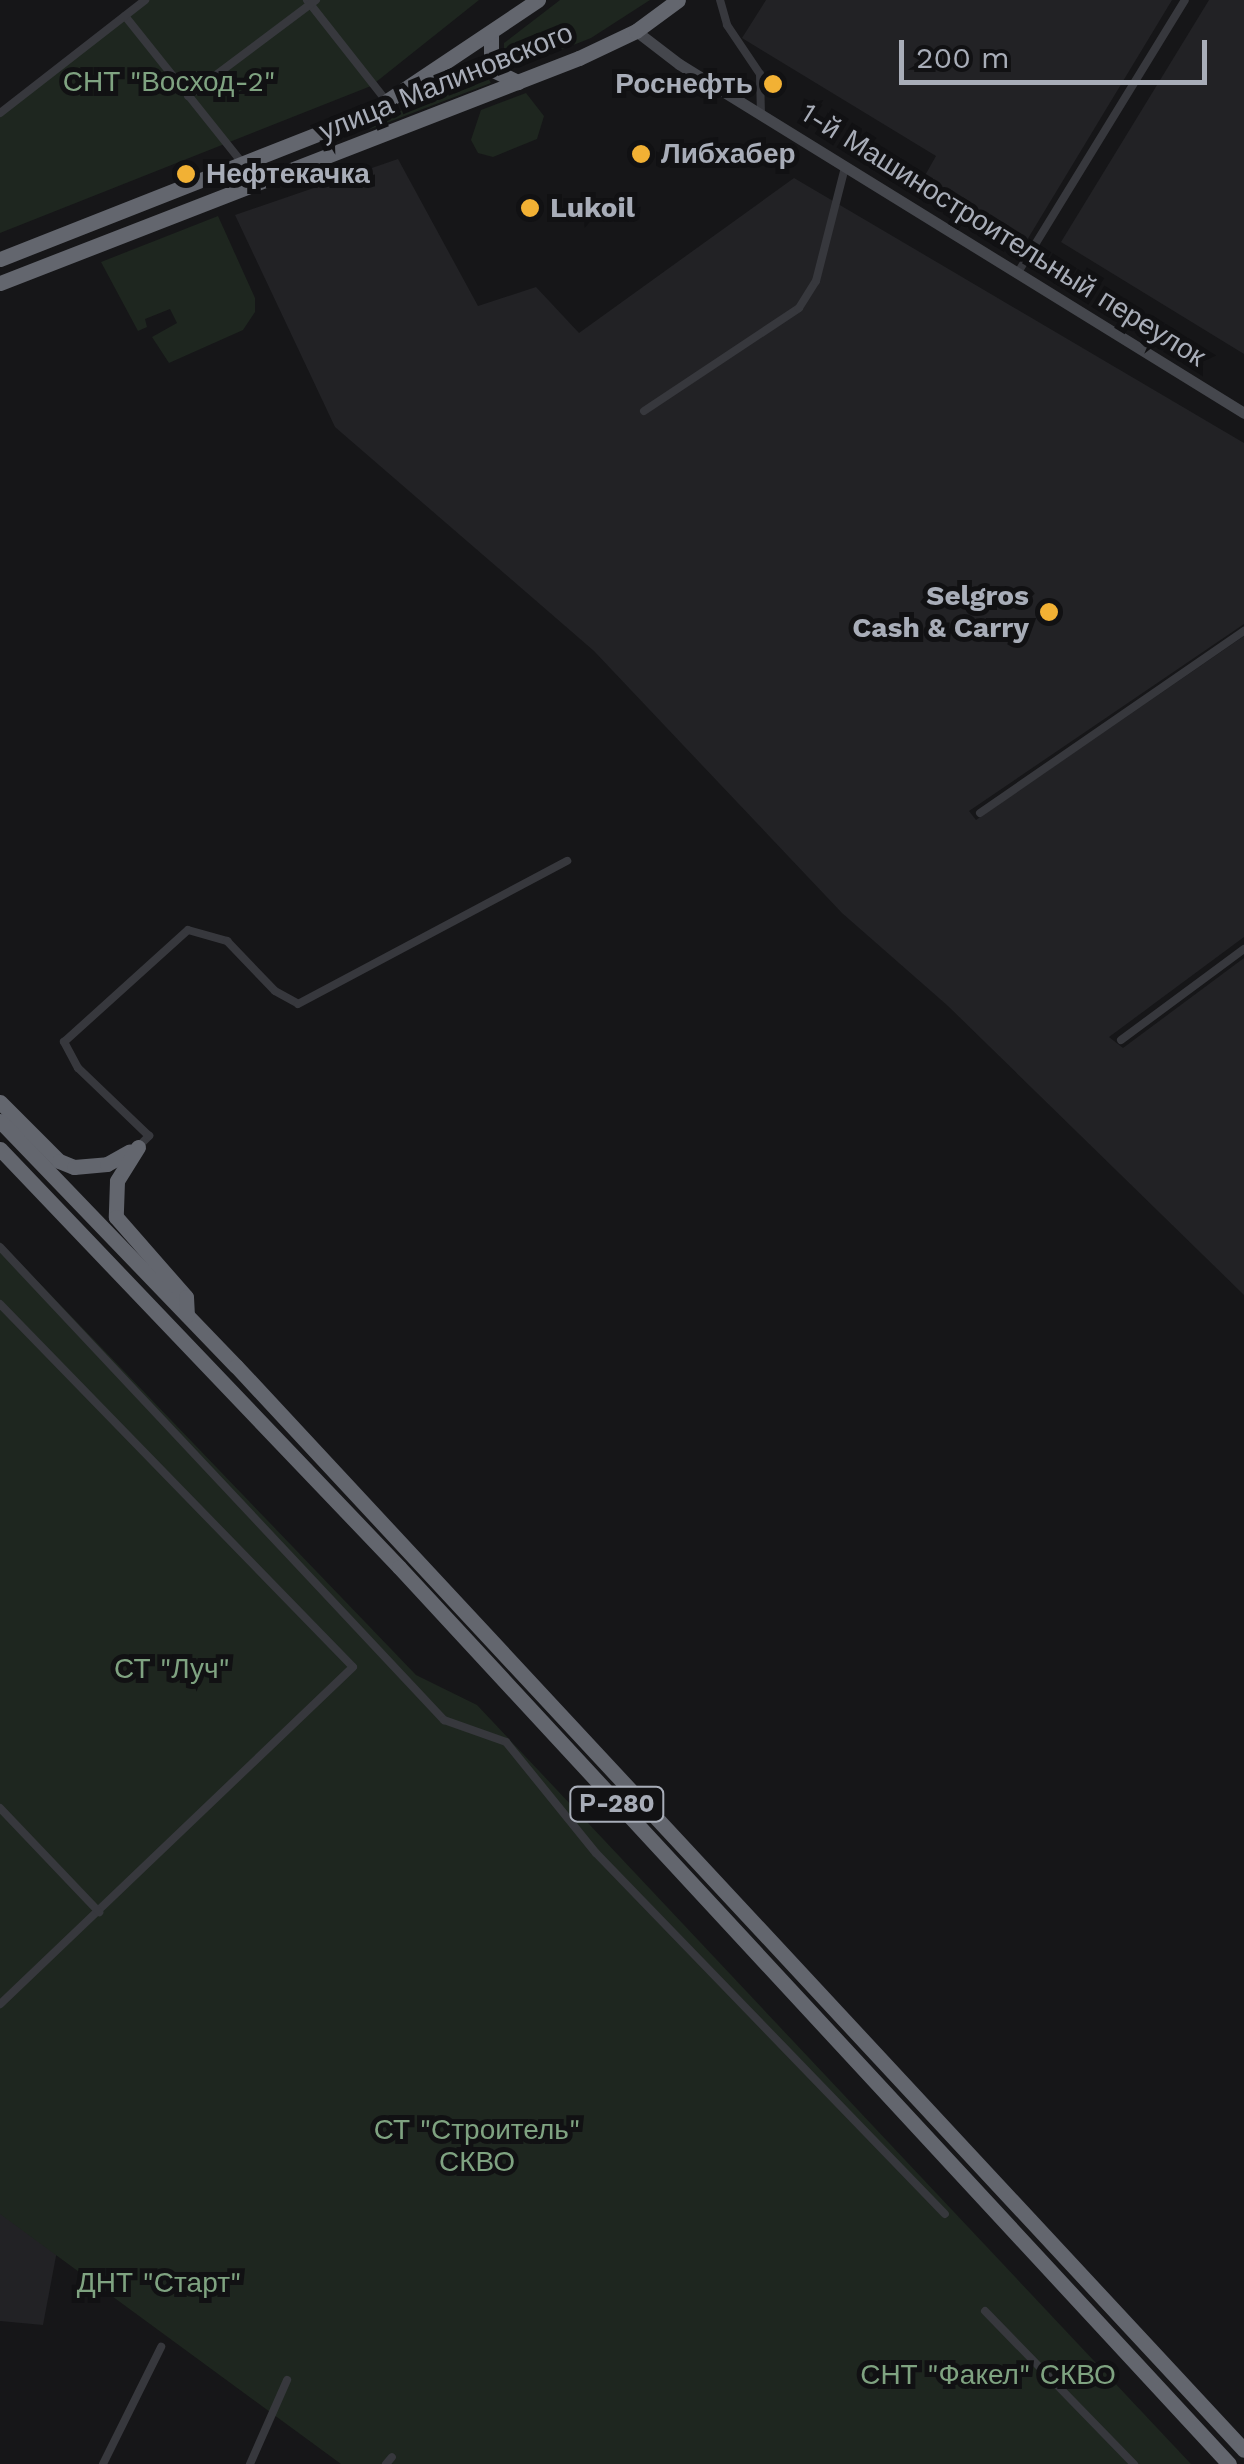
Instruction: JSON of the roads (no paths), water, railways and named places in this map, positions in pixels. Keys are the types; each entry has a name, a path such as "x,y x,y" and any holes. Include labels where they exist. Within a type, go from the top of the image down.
{"highway":[{"name":"улица Малиновского","path":"0,259 244,165 388,102 538,0"},
{"name":"улица Малиновского","path":"0,283 518,82 636,31 678,0"},
{"path":"491,34 491,68 518,82"},
{"path":"0,1102 59,1161 74,1167 108,1164 138,1147"},
{"name":"Р-280","path":"0,1121 181,1309 1244,2450"},
{"path":"138,1147 117,1181 116,1217 186,1298 174,1316 161,1317"},
{"name":"Р-280","path":"1,1150 1229,2464"}],"street":[{"path":"0,113 145,0"},
{"path":"720,0 727,26 760,74 761,116"},
{"path":"1017,274 1186,0"},
{"path":"188,96 312,2 388,102"},
{"path":"124,16 244,165"},
{"name":"1-й Машиностроительный переулок","path":"636,31 761,116 1244,413"},
{"path":"644,411 799,308 816,281 845,166"},
{"path":"980,814 1244,631"},
{"path":"138,1147 149,1136 78,1068 64,1042 176,938 188,930 214,932 286,999 314,1002 566,861"},
{"path":"1120,1040 1244,949"},
{"path":"0,1247 444,1720 506,1742 596,1853 944,2214"},
{"path":"0,1304 353,1666 0,2004"},
{"path":"0,1808 99,1912"},
{"path":"985,2311 1134,2464"},
{"path":"103,2464 161,2346"},
{"path":"250,2464 287,2380"}],"place":[{"name":"Роснефть","path":"773,84"},
{"name":"Либхабер","path":"641,154"},
{"name":"Нефтекачка","path":"186,174"},
{"name":"Lukoil","path":"530,208"},
{"name":"Selgros Cash & Carry","path":"1049,612"}],"park label":[{"name":"СНТ \"Восход-2\"","path":"169,82"},
{"name":"СТ \"Луч\"","path":"172,1669"},
{"name":"СТ \"Строитель\" СКВО","path":"477,2146"},
{"name":"ДНТ \"Старт\"","path":"159,2283"},
{"name":"СНТ \"Факел\" СКВО","path":"988,2375"}]}
